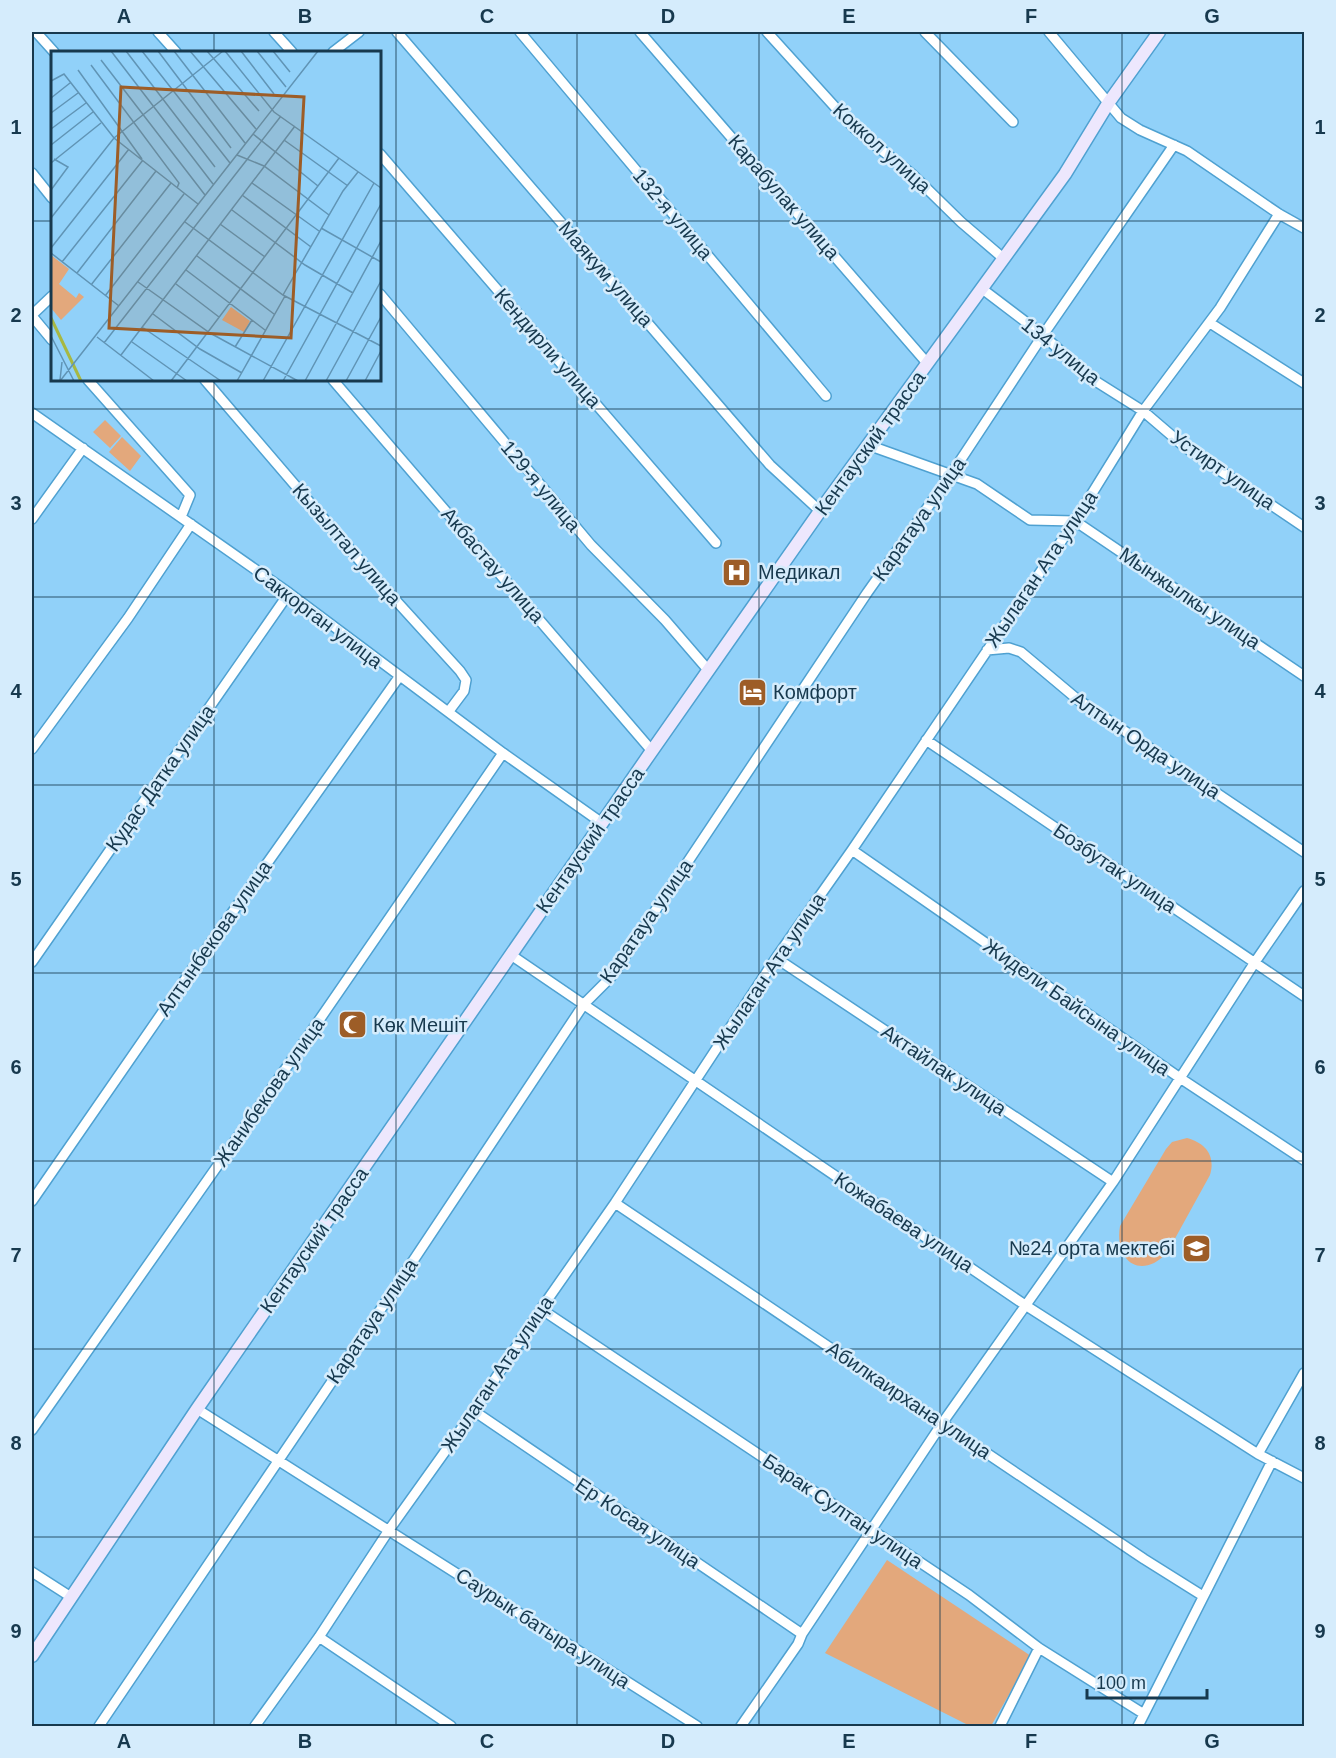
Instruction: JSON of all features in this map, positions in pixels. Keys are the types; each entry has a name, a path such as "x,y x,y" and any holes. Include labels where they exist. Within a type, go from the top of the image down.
{"main road":[{"name":"Кентауский трасса","path":"32,1656 197,1409 602,823 820,511 1065,174 1109,102 1159,32"}],"street":[{"path":"36,32 53,51"},
{"path":"158,32 175,51"},
{"path":"274,32 291,51"},
{"path":"334,51 359,32"},
{"name":"Маякум улица","path":"397,32 770,465 820,511"},
{"name":"132-я улица","path":"520,32 826,396"},
{"name":"Карабулак улица","path":"640,32 927,363"},
{"name":"Коккол улица","path":"767,32 854,128 913,175 961,222 1003,258"},
{"path":"925,32 1013,122"},
{"path":"1049,32 1121,118 1140,130 1186,151 1279,214 1305,228"},
{"name":"Каратауа улица","path":"99,1726 584,1004 611,977 867,593 952,474 1043,335 1174,145"},
{"name":"Кендирли улица","path":"381,155 716,543"},
{"path":"32,173 51,197"},
{"name":"Жылаган Ата улица","path":"255,1726 319,1637 389,1530 474,1411 615,1203 776,958 1075,521 1143,411 1210,322 1279,214"},
{"name":"134 улица","path":"981,288 1043,335 1089,377 1143,411"},
{"name":"129-я улица","path":"381,295 591,545 665,621 709,671"},
{"path":"51,297 32,316 51,339"},
{"path":"1210,322 1305,383"},
{"path":"89,381 190,495 181,517"},
{"name":"Кызылтал улица","path":"207,381 360,561 460,671 466,680 464,691 449,711"},
{"name":"Акбастау улица","path":"334,381 652,751"},
{"name":"Устирт улица","path":"1143,411 1185,447 1305,527"},
{"name":"Саккорган улица","path":"32,413 289,593 399,677 602,823"},
{"path":"868,445 977,484 1030,520 1075,521"},
{"path":"32,519 83,448"},
{"name":"Мынжылкы улица","path":"1075,521 1305,676"},
{"path":"32,748 128,618 191,524"},
{"name":"Кудас Датка улица","path":"32,962 289,593"},
{"name":"Алтын Орда улица","path":"987,650 1009,648 1021,652 1077,699 1305,852"},
{"name":"Алтынбекова улица","path":"32,1201 399,677"},
{"name":"Бозбутак улица","path":"926,740 1305,996"},
{"name":"Жанибекова улица","path":"32,1430 284,1071 503,753"},
{"name":"Жидели Байсына улица","path":"852,850 1179,1078 1305,1160"},
{"path":"741,1726 798,1644 802,1634 943,1422 1113,1182 1255,962 1305,891"},
{"name":"Кожабаева улица","path":"511,955 1025,1305 1258,1454 1305,1478"},
{"name":"Актайлак улица","path":"776,958 1113,1182"},
{"name":"Абилкаирхана улица","path":"615,1203 1144,1559 1203,1596"},
{"name":"Барак Султан улица","path":"541,1309 969,1595 1039,1648 1144,1714"},
{"path":"1258,1454 1305,1372"},
{"name":"Саурык батыра улица","path":"197,1409 697,1726"},
{"name":"Ер Косая улица","path":"474,1411 802,1634"},
{"path":"1138,1726 1272,1461"},
{"path":"32,1572 71,1597"},
{"path":"319,1637 451,1726"},
{"path":"1000,1726 1039,1648"}],"shaded area":[{"path":"105,420 121,436 110,448 93,432"},
{"path":"122,437 141,456 130,471 109,452"},
{"path":"1187,1138 1199,1143 1208,1151 1211,1161 1210,1175 1167,1253 1157,1261 1139,1266 1125,1257 1121,1249 1120,1226 1166,1149 1172,1142"},
{"path":"887,1560 1031,1656 991,1726 970,1726 825,1653"}],"place":[{"name":"Медикал","path":"737,572"},
{"name":"Комфорт","path":"752,692"},
{"name":"Көк Мешіт","path":"352,1025"},
{"name":"№24 орта мектебі","path":"1196,1248"}]}
